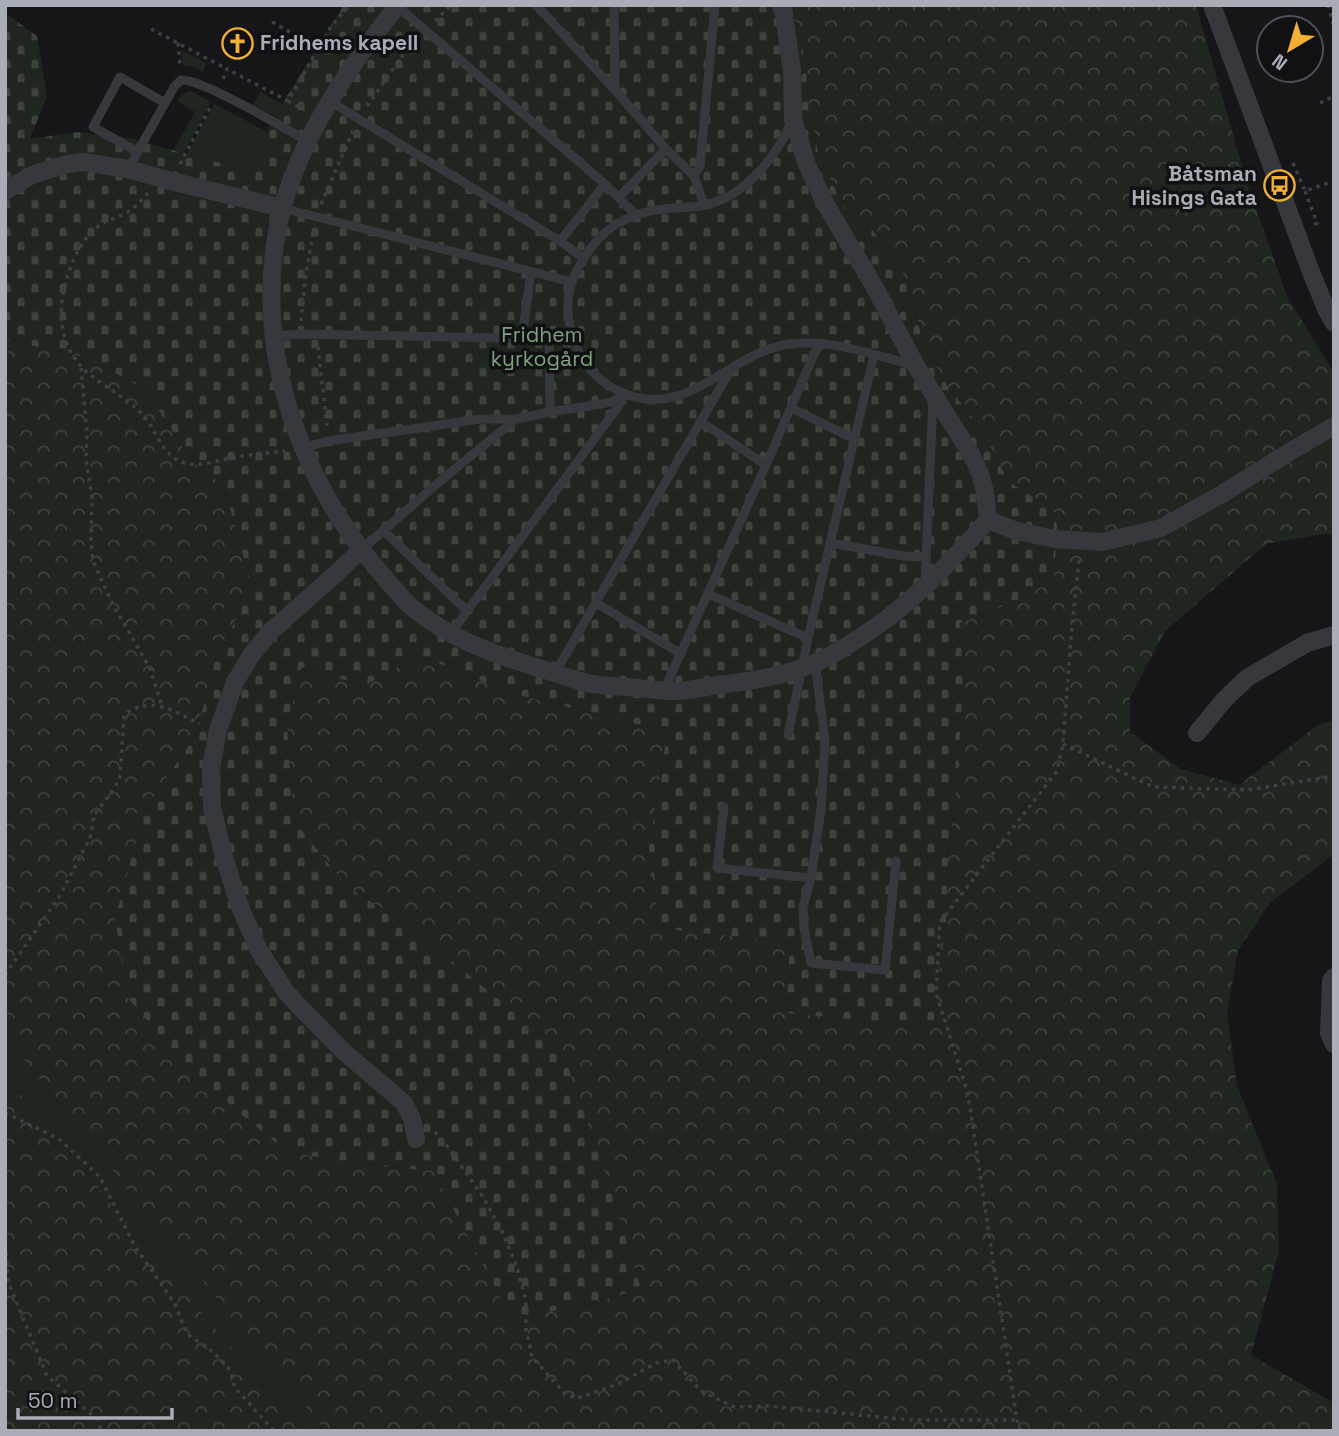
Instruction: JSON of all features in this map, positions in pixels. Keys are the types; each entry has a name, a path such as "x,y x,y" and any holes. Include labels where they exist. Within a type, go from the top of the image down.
{"street":[{"path":"398,6 345,78 307,141 282,208 273,262 271,297 274,336 286,401 302,448 319,484 361,550 397,593 431,622 499,657 592,684 678,691 765,678 808,665 871,631 925,588 988,520 985,492 971,454 916,366 874,286 825,205 807,164 793,120 792,71 781,5"},
{"path":"1212,5 1311,272 1334,323"},
{"path":"5,191 30,176 67,163 91,163 128,169 282,208"},
{"path":"988,520 1014,530 1078,541 1102,542 1161,528 1334,426"},
{"path":"361,550 280,622 260,644 235,682 218,730 211,769 212,808 224,857 249,931 286,992 336,1044 400,1099 412,1119 416,1139"},
{"path":"1197,733 1224,700 1247,678 1307,643 1334,635"},
{"path":"1334,978 1331,981 1329,1033 1334,1044"}],"lane":[{"path":"536,5 666,149 694,176 704,205"},
{"path":"614,5 615,90"},
{"path":"694,176 700,166 715,5"},
{"path":"398,6 605,184 635,214"},
{"path":"138,152 93,127 120,77 165,103"},
{"path":"128,169 174,87 181,80 192,81 218,93 307,141"},
{"path":"331,102 583,258"},
{"path":"793,120 772,156 737,190 713,203 635,214 613,225 595,243 583,258 568,297 569,329 581,356 601,380 624,394 643,400 665,400 692,391 761,352 788,344 821,343 916,366"},
{"path":"619,197 666,149"},
{"path":"560,242 605,184"},
{"path":"282,208 572,282"},
{"path":"522,338 531,272"},
{"path":"274,336 300,334 573,338"},
{"path":"549,339 550,412"},
{"path":"664,690 821,343"},
{"path":"874,355 808,638 808,665 825,740 821,809 811,877 803,907 811,963 885,970 896,861"},
{"path":"555,673 732,367"},
{"path":"925,588 933,393"},
{"path":"302,448 328,441 481,419 516,419 602,404 614,401 624,394"},
{"path":"451,633 617,408 624,394"},
{"path":"791,408 854,439"},
{"path":"361,550 516,419"},
{"path":"701,422 766,465"},
{"path":"383,530 467,611"},
{"path":"830,543 925,557"},
{"path":"708,594 808,638"},
{"path":"596,603 681,654"},
{"path":"788,734 808,665"},
{"path":"724,807 717,868 811,877"}],"path":[{"path":"151,29 288,101 330,28 349,5"},
{"path":"300,334 306,273 316,216 335,170 359,119 424,29 451,5"},
{"path":"1328,5 1334,27"},
{"path":"272,22 318,48"},
{"path":"178,43 181,80"},
{"path":"227,69 218,93 171,181 155,187 133,208 95,229 82,245 65,285 61,317 65,340 81,366 140,413 165,449 181,462 201,464 302,448"},
{"path":"1320,103 1334,96"},
{"path":"1304,191 1317,223 1313,225"},
{"path":"316,335 328,441"},
{"path":"81,366 87,433 86,460 92,496 93,561 111,601 150,669 162,706"},
{"path":"1021,1431 1017,1420 968,1094 936,993 940,922 1057,771 1063,744 1079,568 1078,541"},
{"path":"5,975 59,897 90,838 94,815 120,777 124,715 133,708 162,706 205,727 218,730"},
{"path":"1063,744 1153,787 1248,790 1334,776"},
{"path":"5,1113 59,1139 100,1177 134,1245 175,1304 187,1334 213,1352 230,1370 235,1388 274,1431"},
{"path":"412,1119 442,1139 481,1194 502,1231 517,1266 526,1301 526,1329 532,1357 565,1395 578,1398 618,1384 656,1363 673,1360 701,1391 734,1407 769,1406 910,1420 1017,1420"},
{"path":"5,1244 9,1284 47,1376 98,1420 101,1431"}],"green space":[{"name":"Fridhem kyrkogård","path":"344,5 791,5 805,59 809,111 819,156 853,225 871,228 908,281 922,339 946,384 980,428 1009,482 1035,498 1053,505 1057,526 1054,580 1016,601 960,623 963,682 958,772 948,858 946,922 933,1027 786,1013 790,943 659,928 649,848 668,728 637,724 507,692 419,655 364,686 302,667 287,722 293,819 346,886 406,924 528,1023 560,1044 611,1190 641,1289 584,1305 512,1319 433,1171 367,1165 287,1152 196,1077 128,998 115,919 144,812 197,733 213,666 252,587 224,486 190,459 145,389 85,357 5,340 5,13 37,36 47,96 30,139 78,132 134,139 258,172 269,125"},
{"path":"791,5 1196,5 1247,183 1287,296 1334,373 1334,535 1323,534 1266,544 1165,631 1130,698 1130,732 1181,769 1239,785 1318,725 1334,720 1334,854 1270,903 1238,950 1227,1013 1237,1086 1277,1184 1279,1251 1251,1355 1334,1403 1334,1431 325,1431 5,1036 5,340 85,357 145,389 190,459 224,486 252,587 213,666 197,733 144,812 367,1165 433,1170 512,1319 584,1305 640,1289 560,1044 528,1023 406,924 346,886 293,819 287,722 302,667 364,686 419,655 507,692 637,724 668,728 649,848 659,928 790,942 787,1013 933,1026 946,922 948,858 958,772 963,682 960,623 1016,601 1053,505 1035,498 1009,482 980,428 946,384 922,339 908,281 853,225 819,156 809,111 805,59"},
{"path":"181,50 206,63 203,72 191,66 183,66"},
{"path":"188,91 211,102 173,173 168,159 195,112 177,101"},
{"path":"260,92 307,117 293,126 253,105"},
{"path":"214,104 278,137 282,182 176,174"},
{"path":"5,1036 325,1431 300,1431 5,1075"},
{"path":"5,1075 300,1431 5,1431"}],"place":[{"name":"Fridhems kapell","path":"237,43"},
{"name":"Båtsman Hisings Gata","path":"1280,186"}]}
